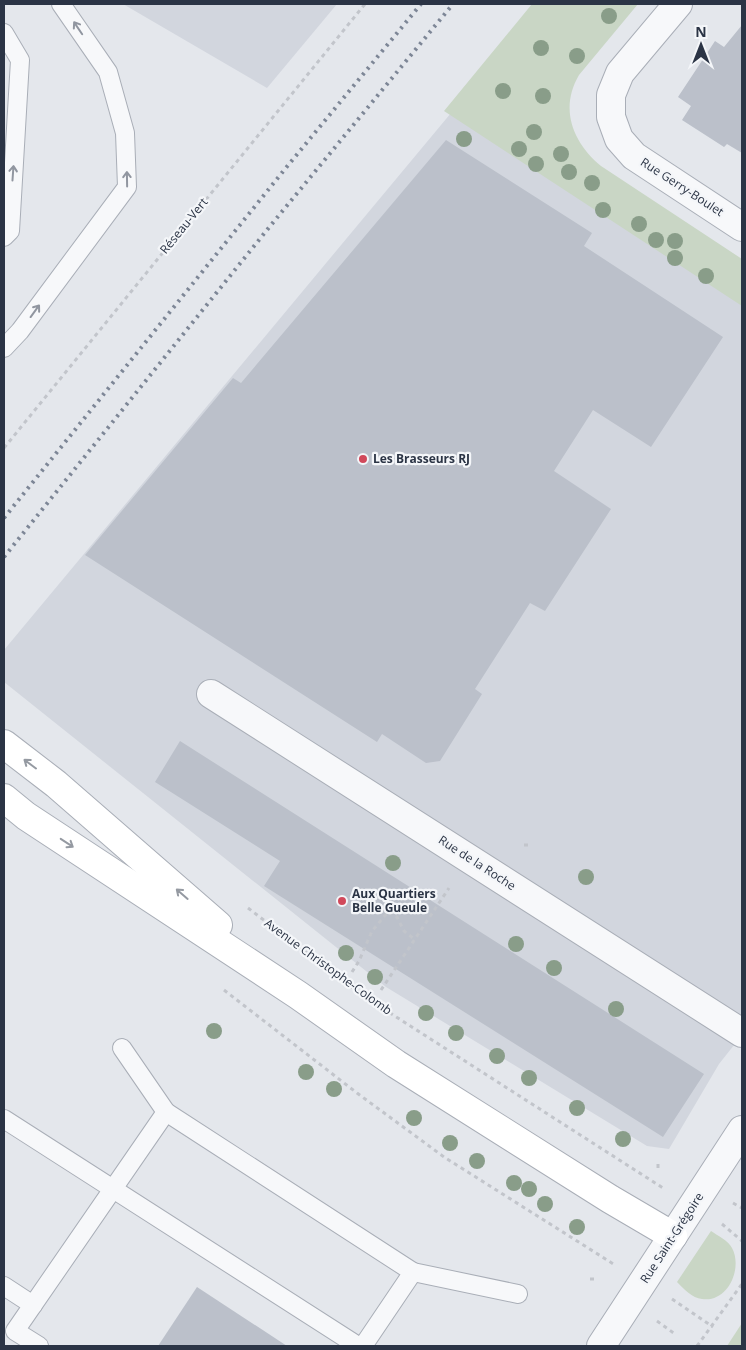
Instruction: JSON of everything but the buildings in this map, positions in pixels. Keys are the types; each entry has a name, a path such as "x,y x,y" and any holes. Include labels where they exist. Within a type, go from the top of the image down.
{"main road":[{"path":"4,744 56,784 298,995"},
{"path":"4,798 26,816 298,995 396,1064 610,1199 673,1236"}],"street":[{"name":"Rue Gerry-Boulet","path":"678,4 620,73 612,95 611,117 619,138 634,156 742,227"},
{"name":"Rue de la Roche","path":"211,694 742,1034"},
{"name":"Rue Saint-Grégoire","path":"601,1346 742,1130"}],"lane":[{"path":"4,348 20,332 127,187 125,133 108,72 61,4"},
{"path":"4,33 20,60 10,231 4,237"},
{"path":"122,1048 166,1112 413,1272 518,1294"},
{"path":"39,1346 15,1331 166,1112"},
{"path":"4,1119 358,1346"},
{"path":"363,1346 413,1272"},
{"path":"4,1286 33,1304"}],"path":[{"name":"Réseau-Vert","path":"4,448 365,4"},
{"path":"524,845 530,845"},
{"path":"382,990 449,888"},
{"name":"Avenue Christophe-Colomb","path":"245,906 362,995 692,1207"},
{"path":"382,908 397,917 404,931 414,939"},
{"path":"352,972 372,931 388,912"},
{"path":"218,985 329,1072 444,1157 590,1250"},
{"path":"725,1226 742,1241"},
{"path":"697,1346 742,1284"},
{"path":"667,1296 712,1327"},
{"path":"656,1320 675,1334"}],"shaded area":[{"path":"123,4 337,4 267,88"},
{"path":"451,113 742,301 742,1035 719,1064 669,1149 647,1146 386,987 4,682 4,650"}],"green space":[{"path":"532,4 638,4 579,75 570,100 572,125 583,147 601,166 742,259 742,306 444,111"},
{"path":"711,1231 730,1245 735,1256 736,1265 731,1282 726,1290 719,1296 711,1299 702,1299 692,1295 677,1282"},
{"path":"742,1323 742,1346 727,1346"}],"railway":[{"path":"4,518 285,169 421,4"},
{"path":"4,557 271,225 453,4"}],"place":[{"name":"Les Brasseurs RJ","path":"363,459"},
{"name":"Aux Quartiers Belle Gueule","path":"342,901"}]}
